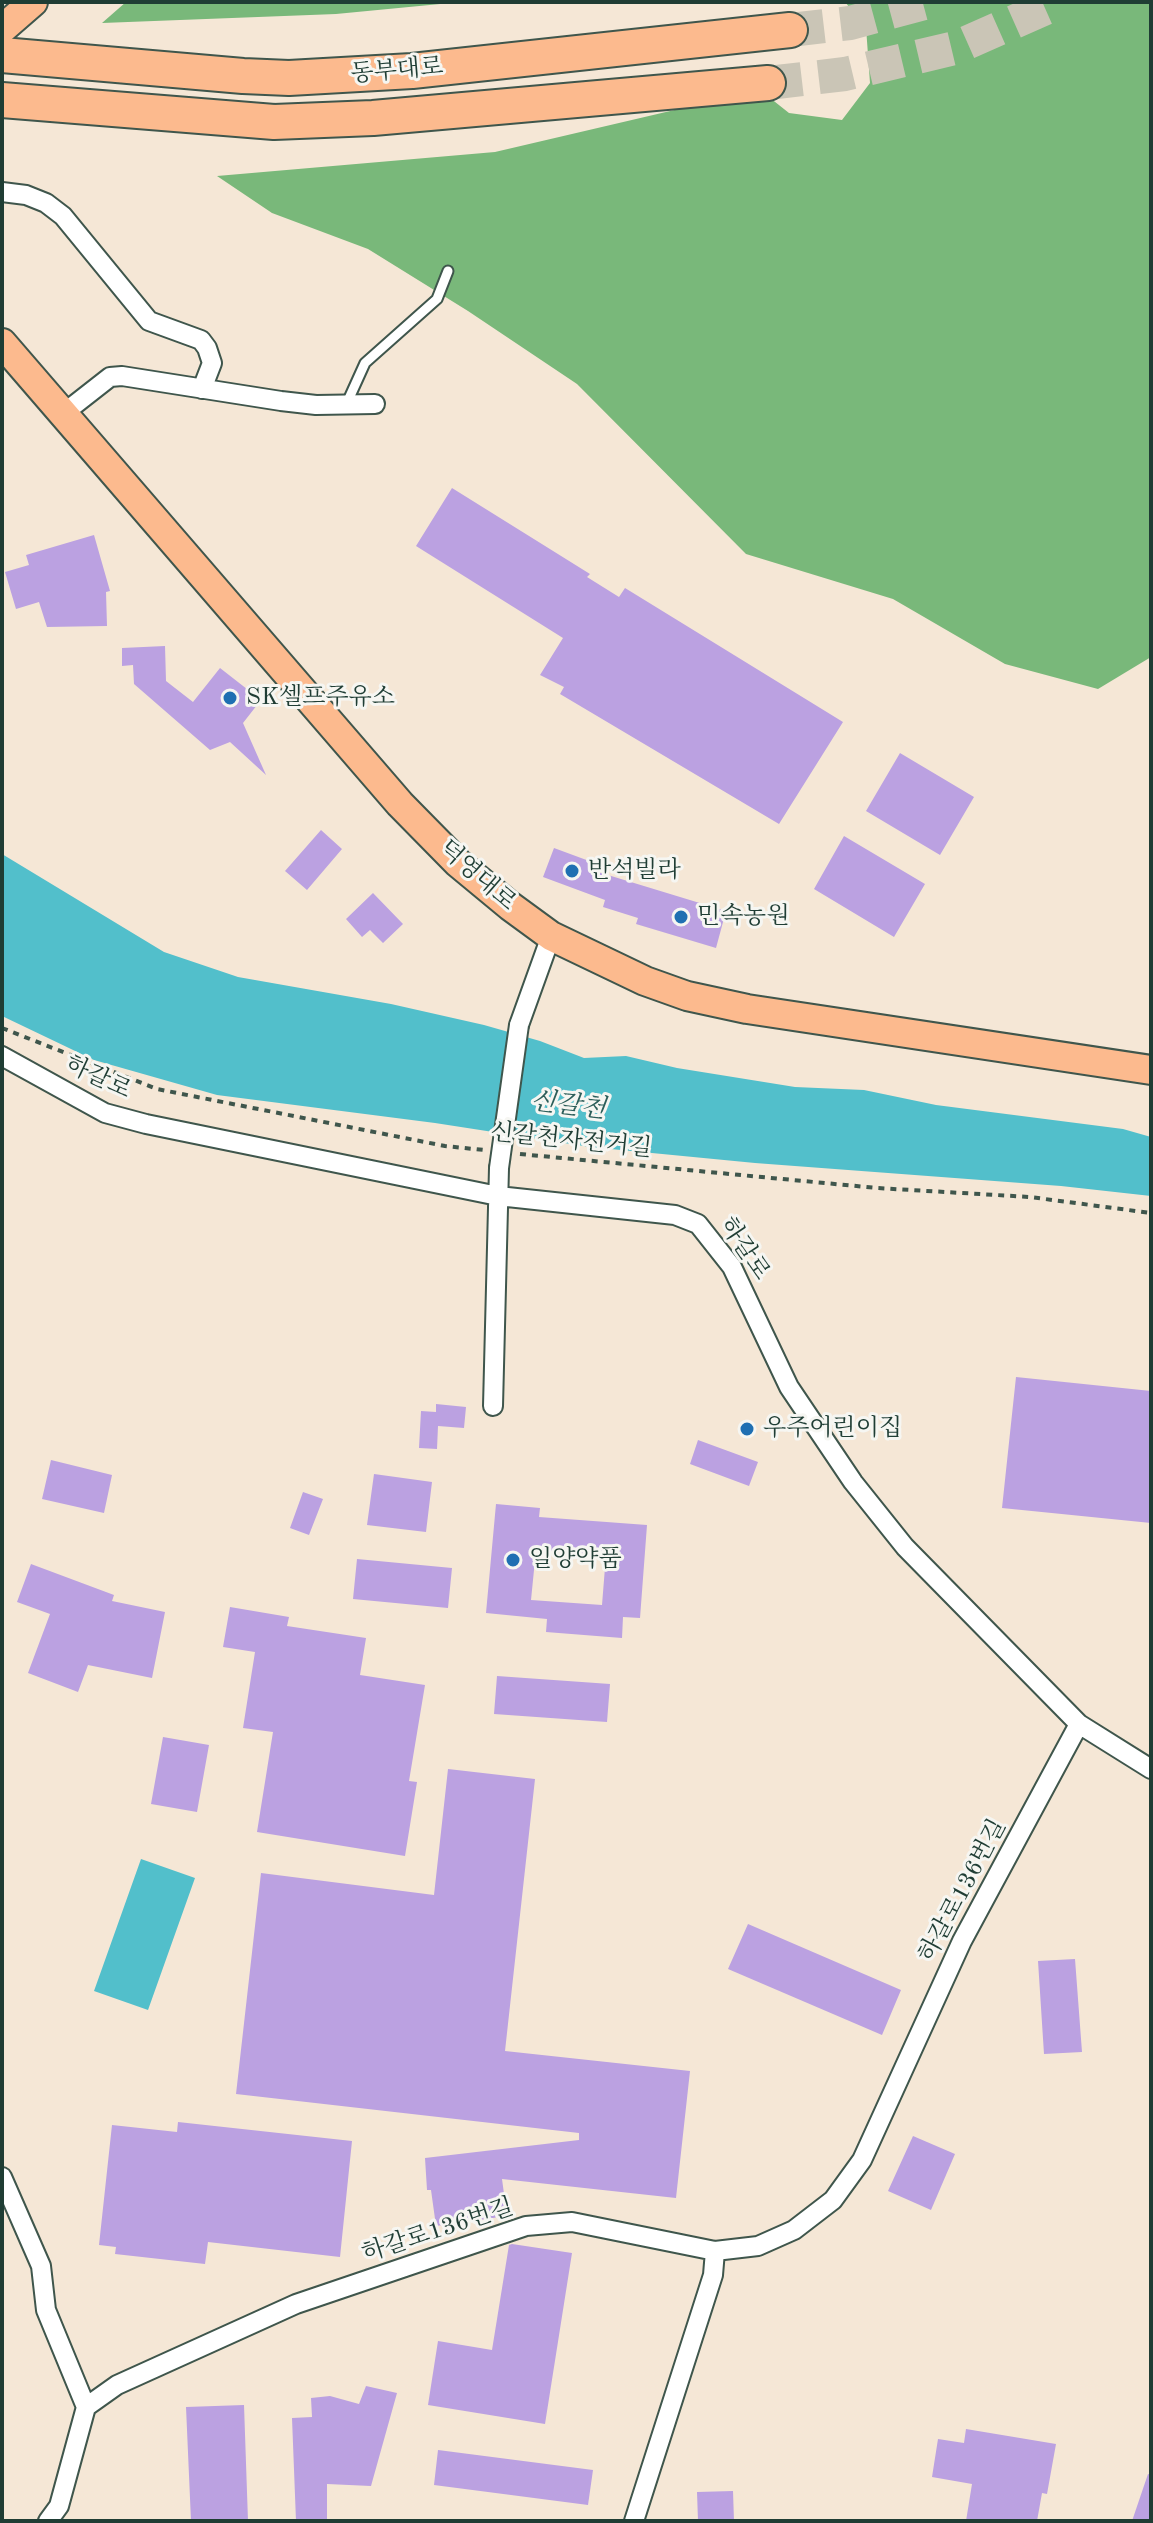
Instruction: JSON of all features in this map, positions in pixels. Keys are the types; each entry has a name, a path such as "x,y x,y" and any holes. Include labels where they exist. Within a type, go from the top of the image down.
{"highway":[{"name":"동부대로","path":"2,55 289,78 412,71 790,30"},
{"name":"동부대로","path":"2,100 238,121 373,118 768,83"}],"main road":[{"path":"2,29 33,2"},
{"name":"덕영대로","path":"2,343 400,804 458,863 551,936 645,981 687,996 747,1009 1151,1070"}],"street":[{"path":"2,192 26,195 46,203 74,226 149,321 201,340 212,363 202,389"},
{"path":"64,413 110,377 122,376 281,401 375,404"},
{"path":"493,1406 499,1157 519,1025 551,936"},
{"name":"하갈로","path":"2,1056 105,1113 146,1124 498,1196 675,1215 698,1224 732,1267 789,1387 853,1482 905,1547 1079,1724 1151,1769"},
{"name":"하갈로136번길","path":"86,2407 117,2385 296,2304 526,2226 572,2222 715,2251 758,2246 794,2230 833,2200 862,2160 962,1941 1079,1724"},
{"path":"2,2177 41,2266 46,2310 86,2407 59,2506 48,2521"},
{"path":"634,2521 713,2275 715,2251"}],"lane":[{"path":"346,405 365,363 437,299 448,271"}],"path":[{"name":"신갈천자전거길","path":"2,1028 157,1089 499,1157 877,1188 1030,1197 1151,1213"}],"green space":[{"path":"126,2 461,2 336,14 102,23"},
{"path":"845,2 1151,2 1151,657 1098,689 1005,664 893,599 746,554 577,384 368,249 272,213 217,176 495,152 760,90 789,113 842,120 870,83 866,27"}],"water":[{"name":"신갈천","path":"2,854 164,952 238,977 391,1004 484,1025 584,1058 626,1056 677,1068 795,1087 864,1090 936,1105 1123,1129 1151,1137 1151,1196 590,1147 217,1095 94,1060 2,1016"},
{"path":"141,1859 195,1878 148,2010 94,1991"}],"building":[{"path":"452,488 590,574 587,577 619,597 625,588 843,722 779,824 560,694 564,687 540,675 563,638 416,546"},
{"path":"94,535 110,591 106,592 107,626 47,627 39,602 16,609 5,572 29,565 26,555"},
{"path":"165,646 166,681 193,702 220,668 261,700 243,723 266,775 230,742 210,750 134,684 133,665 122,666 122,648"},
{"path":"900,753 974,797 940,855 866,811"},
{"path":"321,830 342,849 307,890 285,871"},
{"path":"844,836 925,884 894,937 814,889"},
{"path":"554,848 600,865 598,872 726,911 716,948 636,924 638,918 603,907 605,900 543,877"},
{"path":"373,893 403,924 383,943 370,930 362,937 346,919"},
{"path":"1016,1377 1151,1391 1151,1523 1002,1508"},
{"path":"436,1404 466,1407 464,1428 438,1426 437,1449 419,1448 421,1411 436,1412"},
{"path":"698,1440 758,1462 749,1486 690,1464"},
{"path":"51,1460 112,1475 104,1513 42,1499"},
{"path":"374,1474 432,1482 426,1532 367,1525"},
{"path":"303,1492 323,1499 309,1535 290,1528"},
{"path":"496,1504 540,1508 539,1517 647,1525 640,1618 623,1617 622,1638 546,1632 547,1619 486,1613","holes":["536,1550 606,1555 602,1605 531,1600"]},
{"path":"357,1559 452,1568 448,1608 353,1599"},
{"path":"31,1564 114,1595 112,1601 165,1612 152,1678 88,1665 78,1692 28,1673 50,1614 17,1602"},
{"path":"230,1607 289,1617 287,1626 366,1638 360,1675 425,1685 409,1781 417,1782 405,1856 257,1832 273,1732 243,1728 255,1652 223,1647"},
{"path":"497,1676 610,1684 607,1722 494,1714"},
{"path":"163,1737 209,1745 197,1812 151,1804"},
{"path":"448,1769 535,1779 505,2051 690,2071 676,2198 502,2179 507,2216 436,2226 431,2190 427,2190 425,2158 579,2140 579,2133 236,2094 261,1873 434,1895"},
{"path":"748,1924 901,1990 882,2035 728,1969"},
{"path":"1075,1959 1082,2052 1044,2054 1038,1961"},
{"path":"178,2122 352,2141 340,2257 208,2242 205,2264 115,2254 116,2247 99,2245 112,2125 177,2132"},
{"path":"913,2136 955,2154 931,2210 888,2191"},
{"path":"509,2245 572,2253 545,2424 428,2405 438,2341 492,2350"},
{"path":"366,2386 397,2393 371,2486 327,2484 327,2521 296,2521 292,2418 312,2417 311,2398 330,2396 359,2404"},
{"path":"244,2405 248,2521 191,2521 186,2407"},
{"path":"966,2429 1056,2444 1047,2494 1042,2493 1037,2521 966,2521 972,2484 932,2477 938,2439 964,2443"},
{"path":"438,2450 593,2470 588,2505 434,2485"},
{"path":"1148,2474 1151,2475 1151,2521 1132,2521"},
{"path":"733,2491 734,2521 698,2521 697,2492"}],"tunnel":[{"path":"790,30 850,23 928,2"},
{"path":"768,83 845,74 955,48 1059,2"}],"place":[{"name":"SK셀프주유소","path":"230,698"},
{"name":"반석빌라","path":"572,871"},
{"name":"민속농원","path":"681,917"},
{"name":"우주어린이집","path":"747,1429"},
{"name":"일양약품","path":"513,1560"}]}
